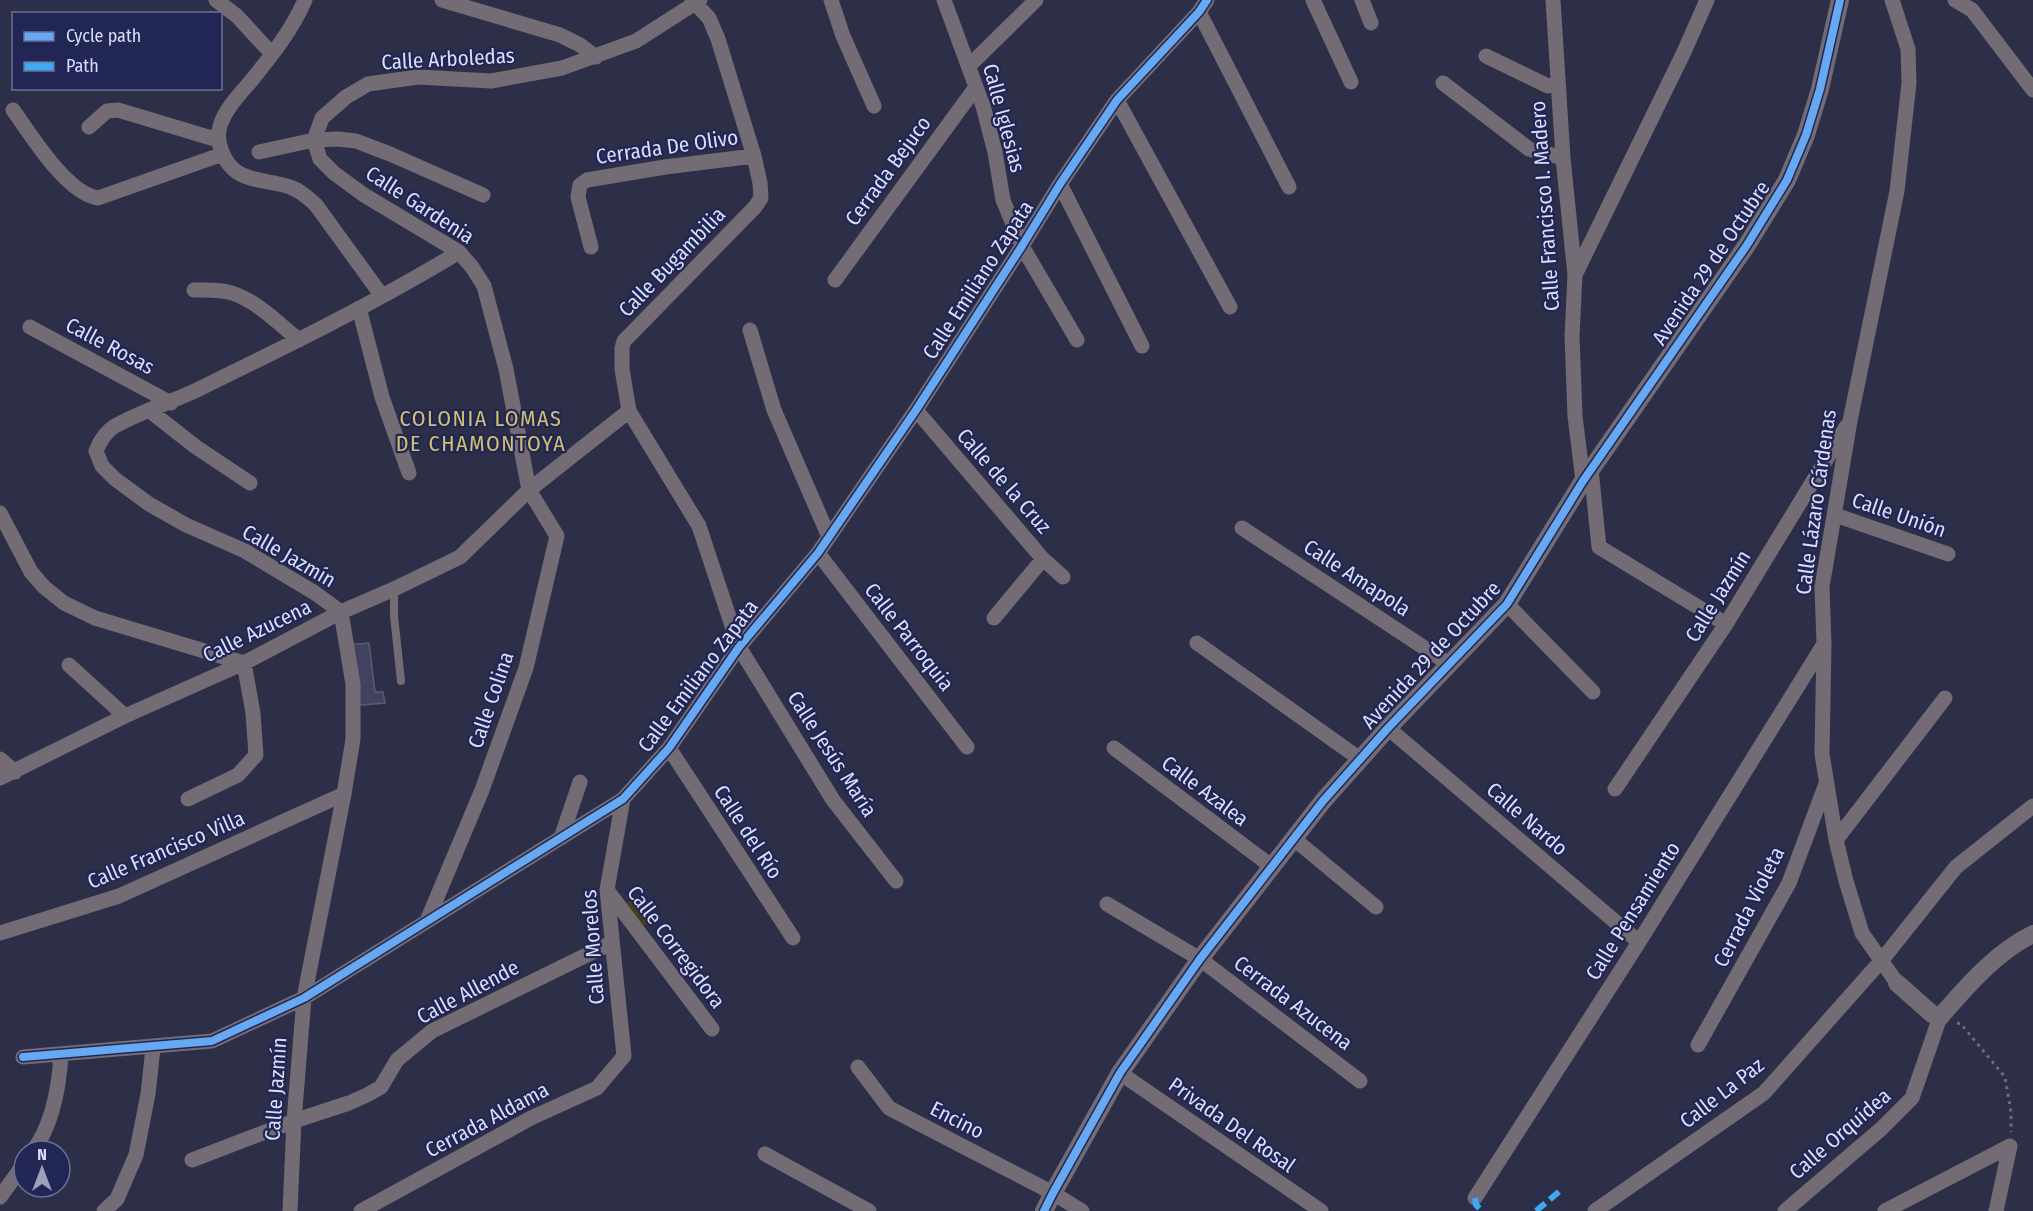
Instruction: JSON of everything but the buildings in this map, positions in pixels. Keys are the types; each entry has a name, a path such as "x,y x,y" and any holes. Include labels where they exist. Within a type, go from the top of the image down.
{"street":[{"path":"216,0 237,16 272,54"},
{"path":"304,0 292,26 231,105 220,126 221,147 237,172 265,182 289,186 304,194 316,205 382,296"},
{"path":"442,0 560,35 580,45 596,57"},
{"path":"831,0 843,36 874,106"},
{"name":"Calle Iglesias","path":"944,0 983,106 995,152 1003,200 1022,246 1077,340"},
{"path":"969,66 1036,0"},
{"path":"1313,0 1351,82"},
{"path":"1362,0 1371,23"},
{"name":"Calle Francisco I. Madero","path":"1553,0 1563,158 1575,275 1572,336 1575,404 1599,547 1726,624"},
{"path":"1554,18 1563,0"},
{"path":"1575,275 1707,0"},
{"name":"Avenida 29 de Octubre","path":"1044,1211 1120,1073 1200,959 1293,838 1360,759 1507,604 1587,475 1747,245 1787,180 1806,135 1820,89 1840,0"},
{"name":"Calle Lázaro Cárdenas","path":"1892,0 1908,49 1909,83 1897,191 1850,421 1836,515 1822,587 1824,644 1822,754 1836,840 1862,933 1897,983 1936,1016"},
{"path":"1955,0 1972,10 2033,90"},
{"name":"Calle Arboledas","path":"314,140 322,118 346,97 368,84 418,77 491,81 562,68 636,41 697,1"},
{"name":"Calle Bugambilia","path":"697,1 709,18 718,39 754,156 761,198 755,207 624,341 622,369 629,411 699,526 739,647"},
{"path":"1203,6 1289,186"},
{"name":"Calle Emiliano Zapata","path":"23,1057 153,1048 212,1041 304,998 623,800 669,748 739,647 818,553 916,410 1060,184 1117,100 1203,6"},
{"path":"1486,56 1548,86 1558,84"},
{"path":"1443,83 1528,149 1563,158"},
{"name":"Cerrada Bejuco","path":"835,280 976,87"},
{"path":"1117,100 1230,307"},
{"path":"13,110 59,173 88,196 98,198 221,147"},
{"path":"89,127 107,111 118,110 221,147"},
{"path":"259,152 314,140 356,141 483,195"},
{"name":"Calle Gardenia","path":"314,140 320,159 334,172 364,195 459,252 484,286 506,369 529,490"},
{"name":"Cerrada De Olivo","path":"591,247 578,191 580,185 587,180 754,156"},
{"path":"1060,184 1142,346"},
{"name":"Calle Jazmín","path":"290,1211 294,1121 304,998 353,739 353,684 341,612 315,593 245,551 186,525 149,504 115,479 102,466 96,451 101,438 113,427 171,403 299,340 416,279 459,252"},
{"path":"194,290 232,293 248,300 299,340"},
{"path":"359,308 382,397 409,473"},
{"name":"Calle Rosas","path":"30,327 171,403"},
{"path":"750,330 774,410 829,537"},
{"name":"Calle de la Cruz","path":"916,410 1043,559 1063,577"},
{"path":"150,411 196,447 250,483"},
{"name":"Calle Azucena","path":"0,778 125,716 244,663 341,612 394,590 460,557 529,490 629,411"},
{"name":"Calle Jazmín","path":"1615,789 1726,624 1850,421"},
{"name":"Calle Colina","path":"427,921 482,790 526,668 557,536 529,490"},
{"path":"0,513 31,572 44,587 64,603 95,618 244,663 253,712 256,755 238,774 188,799"},
{"name":"Calle Unión","path":"1836,515 1948,554"},
{"name":"Calle Amapola","path":"1242,528 1449,664"},
{"name":"Calle Parroquia","path":"818,553 967,747"},
{"path":"994,618 1043,559"},
{"path":"1507,604 1593,692"},
{"path":"1197,643 1360,759"},
{"name":"Calle Pensamiento","path":"1475,1198 1639,942 1824,644"},
{"name":"Calle Jesús María","path":"739,647 833,800 896,881"},
{"path":"69,665 125,716"},
{"path":"1836,840 1945,698"},
{"name":"Calle Nardo","path":"1388,728 1639,942"},
{"name":"Calle del Río","path":"669,748 793,938"},
{"name":"Calle Azalea","path":"1114,748 1271,866"},
{"path":"0,759 15,772"},
{"path":"561,838 580,782"},
{"name":"Cerrada Violeta","path":"1698,1045 1789,883 1826,783"},
{"name":"Calle Francisco Villa","path":"0,933 119,896 344,794"},
{"name":"Calle Morelos","path":"623,800 607,890 624,1056"},
{"name":"Calle La Paz","path":"1595,1211 1764,1093 1881,960 1956,867 2033,806"},
{"path":"1293,838 1376,907"},
{"name":"Calle Corregidora","path":"607,890 712,1029"},
{"name":"Cerrada Azucena","path":"1107,904 1200,959 1360,1081"},
{"path":"1936,1016 1972,980 2024,938 2033,934"},
{"name":"Calle Allende","path":"192,1160 367,1095 381,1087 397,1060 432,1031 611,943"},
{"name":"Calle Orquídea","path":"1785,1211 1881,1129 1912,1098 1936,1016"},
{"path":"104,1211 117,1199 136,1155 148,1094 153,1048"},
{"path":"41,1139 58,1090 61,1055"},
{"name":"Cerrada Aldama","path":"361,1211 531,1118 597,1088 624,1056"},
{"name":"Encino","path":"858,1067 889,1108 1053,1193 1082,1211"},
{"name":"Privada Del Rosal","path":"1120,1073 1321,1211"},
{"path":"1885,1211 2010,1146"},
{"path":"1996,1211 2010,1146"},
{"path":"765,1154 869,1211"},
{"path":"0,1197 12,1180"}],"lane":[{"path":"394,590 394,616 401,681"}],"path":[{"path":"1936,1016 1961,1024 2005,1077 2011,1112 2010,1146"}],"shaded area":[{"path":"639,895 653,919 640,929 624,905"}],"marked path":[{"path":"1536,1211 1561,1190"},
{"path":"1475,1198 1476,1205 1482,1211"}],"cycle path":[{"path":"23,1057 212,1041 304,998 623,799 669,748 739,647 818,553 916,410 1060,184 1117,100 1199,12 1207,0"},
{"path":"1044,1211 1120,1073 1200,959 1323,801 1388,728 1507,604 1583,481 1747,245 1787,180 1806,135 1820,89 1840,0"}],"district":[{"name":"COLONIA LOMAS DE CHAMONTOYA","path":"481,431"}]}
